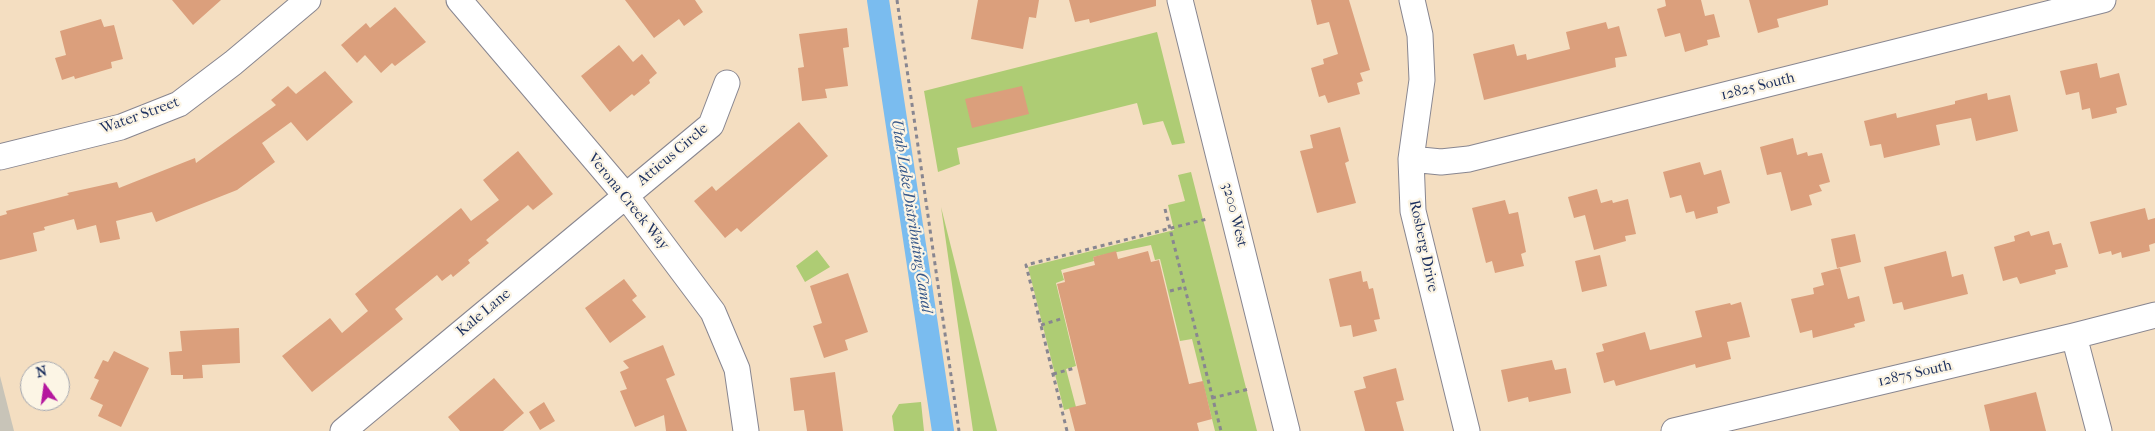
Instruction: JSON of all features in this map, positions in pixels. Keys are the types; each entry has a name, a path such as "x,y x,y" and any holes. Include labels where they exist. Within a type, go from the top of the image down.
{"street":[{"name":"Water Street","path":"0,157 121,127 179,104 233,63 308,0"},
{"name":"Verona Creek Way","path":"459,0 626,196 714,312 737,369 746,431"},
{"name":"3200 West","path":"1180,0 1287,431"},
{"name":"Rosberg Drive","path":"1412,0 1420,35 1422,80 1411,160 1413,211 1467,431"},
{"name":"12825 South","path":"1411,160 1441,162 1469,159 2103,0"},
{"name":"Atticus Circle","path":"626,196 711,125 727,83"},
{"name":"Kale Lane","path":"343,431 626,196"},
{"name":"12875 South","path":"1674,431 2155,315"},
{"path":"2074,336 2099,431"}],"path":[{"path":"897,0 959,431"},
{"path":"1165,209 1221,431"},
{"path":"1067,431 1026,266 1207,219"},
{"path":"1170,291 1185,286"},
{"path":"1041,325 1064,318"},
{"path":"1053,374 1075,368"},
{"path":"1212,398 1249,389"}],"shaded area":[{"path":"0,376 14,431 0,431"}],"green space":[{"path":"1157,32 1185,143 1172,145 1163,121 1143,125 1137,103 957,148 960,164 938,172 924,91"},
{"path":"1191,172 1257,431 1215,431 1192,339 1180,341 1160,259 1155,260 1151,245 1093,257 1094,261 1061,270 1064,280 1056,283 1076,366 1066,369 1076,407 1064,410 1028,267 1174,230 1168,205 1185,201 1178,175"},
{"path":"941,207 997,431 973,431"},
{"path":"817,250 830,267 805,282 796,266"},
{"path":"921,402 924,431 894,431 892,416 899,404"}],"building":[{"path":"172,0 221,0 193,25"},
{"path":"625,0 695,0 703,12 684,26 679,19 654,38"},
{"path":"978,0 1039,0 1036,18 1029,17 1023,49 971,39"},
{"path":"1069,0 1156,0 1156,6 1090,23 1089,19 1075,22"},
{"path":"1311,0 1349,0 1370,70 1360,73 1363,81 1357,83 1360,94 1328,103 1325,95 1319,97 1311,68 1324,64 1323,59 1338,54 1329,22 1317,25"},
{"path":"1665,0 1701,0 1705,16 1714,14 1720,37 1707,40 1708,45 1685,52 1680,33 1665,37 1657,9 1666,6"},
{"path":"1749,0 1828,0 1828,5 1777,19 1779,27 1758,33"},
{"path":"395,7 426,42 395,66 392,63 381,73 365,55 357,63 341,45 366,23 370,28"},
{"path":"101,19 104,27 114,25 123,59 111,62 112,68 75,79 74,76 62,80 55,58 66,55 60,31"},
{"path":"1606,22 1608,29 1619,26 1627,56 1615,58 1616,67 1484,100 1473,54 1514,44 1517,56 1526,54 1527,60 1570,49 1566,32"},
{"path":"847,28 849,47 843,48 848,86 825,89 827,98 802,101 798,68 804,67 799,34"},
{"path":"619,45 633,62 642,54 657,73 649,80 650,83 634,96 632,94 610,112 581,76"},
{"path":"2097,63 2100,78 2119,73 2127,105 2116,108 2117,113 2092,119 2090,108 2082,110 2079,92 2066,95 2060,71"},
{"path":"325,71 353,102 307,141 291,122 262,143 275,162 237,190 156,222 152,212 116,221 120,239 100,243 96,225 77,230 74,219 44,227 45,230 33,233 37,251 0,260 0,216 7,214 6,211 69,195 67,193 117,182 119,188 195,158 196,163 276,105 271,100 288,86 296,94"},
{"path":"1022,86 1029,114 972,128 965,99"},
{"path":"1987,93 1988,100 2010,95 2018,131 1976,141 1971,118 1936,125 1940,145 1884,158 1881,144 1870,146 1864,121 1896,113 1897,118 1955,104 1955,101"},
{"path":"799,122 828,156 741,232 737,228 725,238 694,201 712,186 716,191"},
{"path":"1340,127 1349,161 1345,163 1356,203 1317,213 1300,151 1313,148 1310,135"},
{"path":"1793,138 1797,155 1807,152 1808,156 1822,153 1830,182 1819,185 1822,191 1809,195 1812,205 1791,211 1781,172 1767,175 1760,147"},
{"path":"518,151 553,194 533,210 528,205 486,240 489,243 468,260 470,263 453,277 451,274 442,281 437,275 395,309 403,319 312,392 282,356 330,318 342,333 368,311 355,294 461,208 471,221 499,200 483,180"},
{"path":"1700,162 1704,175 1721,170 1730,203 1717,207 1718,213 1696,219 1694,211 1686,213 1681,195 1670,198 1663,172"},
{"path":"1597,189 1601,203 1612,200 1613,203 1628,199 1636,234 1625,236 1626,241 1594,250 1585,215 1574,218 1568,197"},
{"path":"1505,200 1509,214 1518,212 1526,252 1521,254 1524,266 1495,273 1492,261 1486,263 1472,208"},
{"path":"2145,208 2148,220 2155,218 2155,243 2149,245 2150,251 2122,258 2121,252 2112,255 2111,251 2099,254 2090,222"},
{"path":"2029,231 2031,236 2049,231 2053,245 2061,243 2068,267 2055,270 2056,274 2020,284 2017,277 2003,281 1994,247 2015,241 2014,236"},
{"path":"1855,234 1861,262 1837,268 1831,239"},
{"path":"1116,251 1118,259 1148,251 1151,262 1159,260 1189,384 1203,381 1212,419 1197,423 1199,431 1075,431 1069,408 1086,404 1057,284 1065,282 1063,273 1095,265 1093,257"},
{"path":"1946,251 1952,277 1963,274 1968,294 1904,310 1902,302 1893,304 1884,267"},
{"path":"1600,255 1607,286 1582,292 1575,261"},
{"path":"1840,268 1848,299 1859,296 1865,321 1854,324 1855,327 1813,338 1812,330 1800,333 1791,299 1814,294 1813,288 1824,285 1821,273"},
{"path":"1361,271 1363,282 1367,281 1369,289 1373,288 1380,319 1374,320 1377,331 1353,337 1351,325 1340,327 1329,279"},
{"path":"848,273 868,332 845,340 848,350 824,358 813,326 822,323 810,286"},
{"path":"624,279 637,296 632,300 646,317 610,343 585,308"},
{"path":"1741,302 1750,337 1727,342 1731,359 1696,368 1695,364 1616,386 1614,380 1604,383 1596,353 1604,351 1602,344 1645,332 1650,350 1702,337 1695,311"},
{"path":"239,328 240,363 202,365 203,378 183,379 183,375 171,375 169,352 182,351 180,331"},
{"path":"663,345 675,375 666,379 687,431 666,431 664,415 635,427 620,391 627,389 620,372 629,368 623,361"},
{"path":"114,351 149,368 121,427 98,416 103,405 90,399 99,380 94,378 103,360 108,362"},
{"path":"1552,360 1555,370 1566,368 1571,393 1529,402 1528,397 1508,402 1501,370"},
{"path":"1396,368 1404,400 1396,402 1404,431 1365,431 1354,391 1366,388 1363,377"},
{"path":"835,372 843,431 807,431 804,410 794,411 790,378"},
{"path":"494,378 524,413 503,431 460,431 448,417"},
{"path":"2036,392 2046,431 1990,431 1984,405"},
{"path":"544,402 555,421 540,430 529,412"}],"waterway":[{"name":"Utah Lake Distributing Canal","path":"878,0 943,431"}]}
